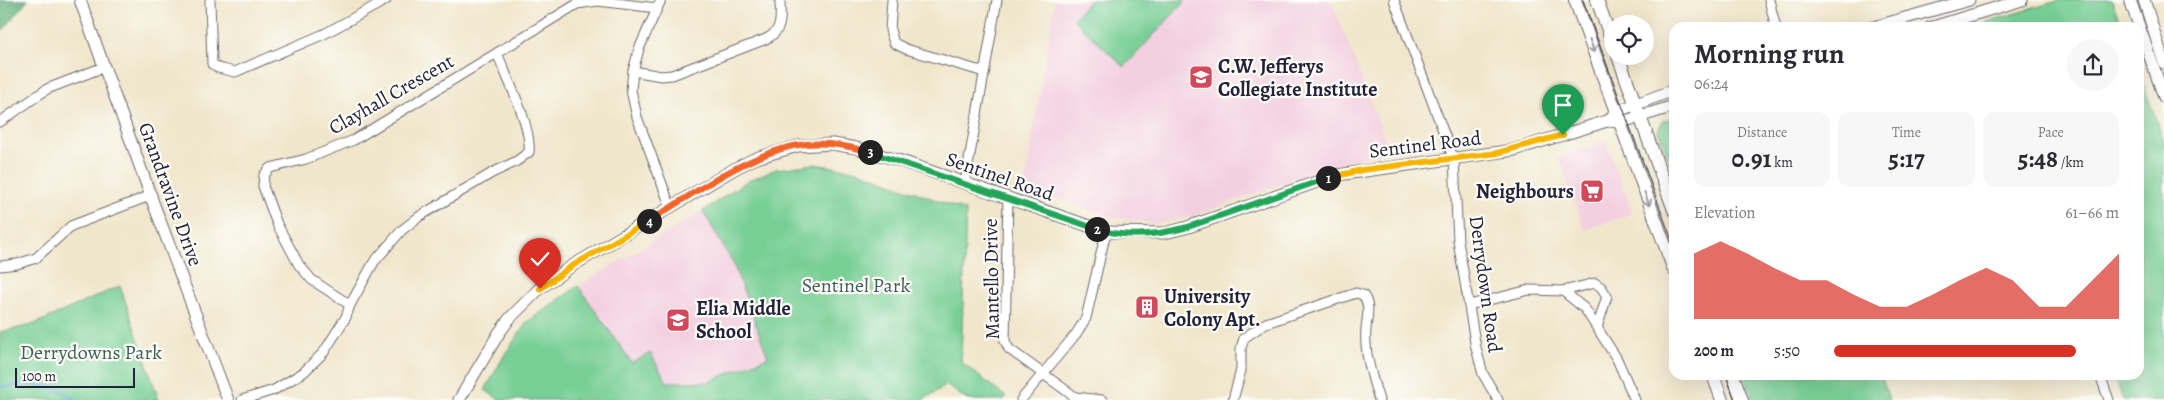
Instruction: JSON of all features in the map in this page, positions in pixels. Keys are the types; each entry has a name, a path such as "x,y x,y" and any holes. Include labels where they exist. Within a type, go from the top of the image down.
{"main road":[{"path":"1575,0 1615,118 1669,257"},
{"path":"1597,0 1604,19"},
{"path":"1621,65 1669,196"},
{"path":"1715,380 1722,400"},
{"path":"1735,380 1742,400"}],"street":[{"name":"Grandravine Drive","path":"80,0 228,400"},
{"path":"210,0 212,64 218,68 235,72 324,34 386,0"},
{"path":"633,72 661,76 672,75 766,39 773,35 780,25 780,0"},
{"path":"892,0 890,30 894,43 906,49 984,72"},
{"path":"965,183 997,0"},
{"name":"Derrydown Road","path":"1394,0 1454,160 1458,241 1478,361 1482,374 1498,400"},
{"path":"1769,0 1774,22"},
{"path":"1893,22 1969,0"},
{"path":"1948,22 2022,0"},
{"path":"2130,0 2138,22"},
{"path":"2144,0 2164,62"},
{"name":"Clayhall Crescent","path":"350,305 312,280 299,265 277,224 263,186 264,175 270,168 306,159 354,140 577,4 598,1 659,4"},
{"path":"659,4 639,49 631,90 637,117 671,208"},
{"path":"1927,13 1930,22"},
{"path":"2144,40 2164,97"},
{"path":"242,400 274,390 304,372 324,352 346,318 350,305 374,262 402,230 420,216 492,173 517,161 529,152 527,128 497,53"},
{"path":"0,122 47,88 104,67"},
{"name":"Sentinel Road","path":"1615,118 1636,104 1669,92"},
{"name":"Sentinel Road","path":"459,400 499,333 517,310 540,289 572,266 756,158 808,144 833,144 856,148 1008,197 1106,232 1165,233 1188,227 1337,175 1409,164 1454,160 1514,150 1615,118 1640,117 1669,108"},
{"path":"0,266 17,264 36,258 71,226 152,196"},
{"name":"Mantello Drive","path":"1008,197 1005,341 1009,349 1075,397 1102,400"},
{"path":"1021,400 1076,334 1086,318 1106,232"},
{"path":"1469,305 1529,290 1563,291 1594,283 1601,287 1607,296 1597,328"},
{"path":"1563,291 1585,309 1617,359 1635,400"},
{"path":"1233,400 1241,370 1242,343 1244,338 1253,330 1266,323 1356,293 1363,294 1368,304 1366,331 1368,360 1379,400"},
{"path":"2102,380 2109,400"}],"shaded area":[{"name":"C.W. Jefferys Collegiate Institute","path":"1055,0 1327,0 1332,3 1390,151 1336,164 1193,216 1155,224 1113,217 1024,188"},
{"path":"1606,141 1632,213 1585,230 1559,158"},
{"name":"Elia Middle School","path":"703,211 733,263 768,357 708,382 667,382 650,353 632,364 578,286"}],"green space":[{"path":"0,0 28,0 0,34"},
{"path":"1090,0 1186,0 1124,67 1073,19"},
{"path":"2061,0 2112,0 2120,22 1986,22"},
{"path":"2144,87 2164,142 2164,400 2123,400 2116,380 2144,380"},
{"path":"1669,119 1669,160 1658,130 1663,121"},
{"name":"Sentinel Park","path":"814,164 858,171 966,211 961,362 1006,397 1004,400 967,400 946,385 923,400 500,400 485,390 505,354 527,322 578,286 632,363 650,353 667,382 708,382 768,357 733,263 703,211 745,182 776,169"},
{"name":"Derrydowns Park","path":"120,286 159,400 0,400 0,332 32,325"},
{"path":"1746,380 1883,380 1889,400 1753,400"}],"waterway":[{"path":"0,387 27,384 56,388 77,400"}],"tram line":[{"path":"1583,0 1669,232"},
{"path":"1728,380 1735,400"}],"place":[{"name":"C.W. Jefferys Collegiate Institute","path":"1201,77"},
{"name":"Neighbours","path":"1592,191"},
{"name":"University Colony Apt.","path":"1147,307"},
{"name":"Elia Middle School","path":"678,320"}],"route":[{"path":"540,289 572,266 736,168 772,152 808,144 833,144 856,148 965,183 1106,232 1140,234 1165,233 1188,227 1337,175 1362,170 1454,160 1514,150 1563,135"}]}
